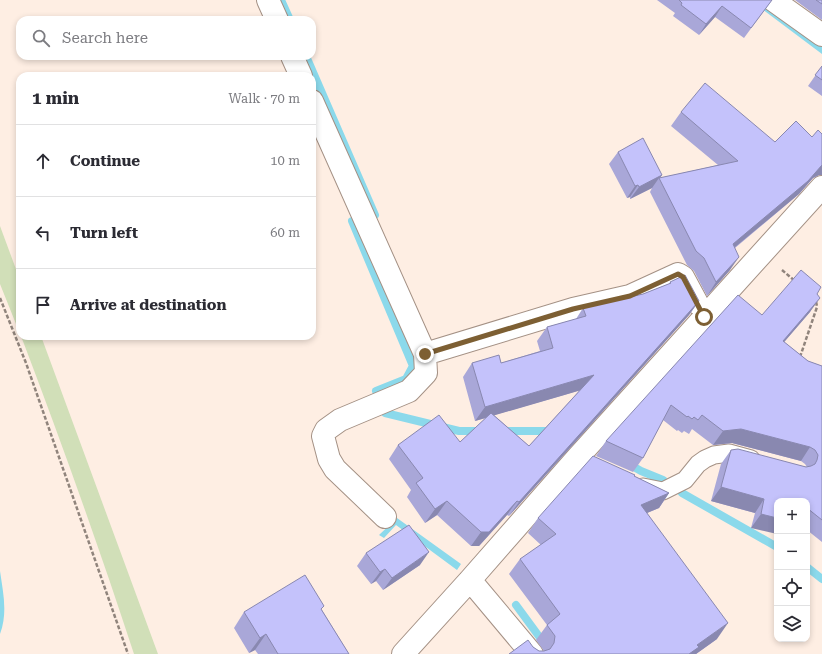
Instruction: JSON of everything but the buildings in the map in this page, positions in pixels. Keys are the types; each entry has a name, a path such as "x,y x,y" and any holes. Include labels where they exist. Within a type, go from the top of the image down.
{"street":[{"path":"268,0 275,16"},
{"path":"773,0 822,35"},
{"path":"294,60 299,72"},
{"path":"316,110 425,354 426,373 409,391 340,420 330,426 323,436 328,459 335,469 386,517"},
{"path":"403,654 470,580 583,461 704,317 822,188"},
{"path":"425,354 573,309 630,296 678,274 683,277 704,317"},
{"path":"470,580 532,654"}],"lane":[{"path":"629,481 642,487 663,491 685,480 698,464 714,455 729,453 765,462"}],"path":[{"path":"762,253 797,283"},
{"path":"0,298 16,338"},
{"path":"800,359 817,307 815,298"},
{"path":"17,340 128,654"}],"green space":[{"path":"0,226 16,269 16,324 0,284"},
{"path":"23,340 42,340 158,654 134,654 51,415"}],"water":[{"path":"750,0 774,10 822,47 822,54"},
{"path":"397,518 461,564 457,570 396,525 384,538 379,535"},
{"path":"0,571 4,618 0,634"}],"waterway":[{"path":"281,0 288,16"},
{"path":"308,60 313,72"},
{"path":"316,79 375,215 352,221 413,366 406,379 376,391 385,413 459,431 484,431"},
{"path":"501,431 554,431"},
{"path":"627,463 641,471 663,480"},
{"path":"682,493 774,545"},
{"path":"810,569 822,579"},
{"path":"516,605 552,654"}],"route":[{"path":"425,354 573,309 630,296 678,274 683,277 704,317"}]}
